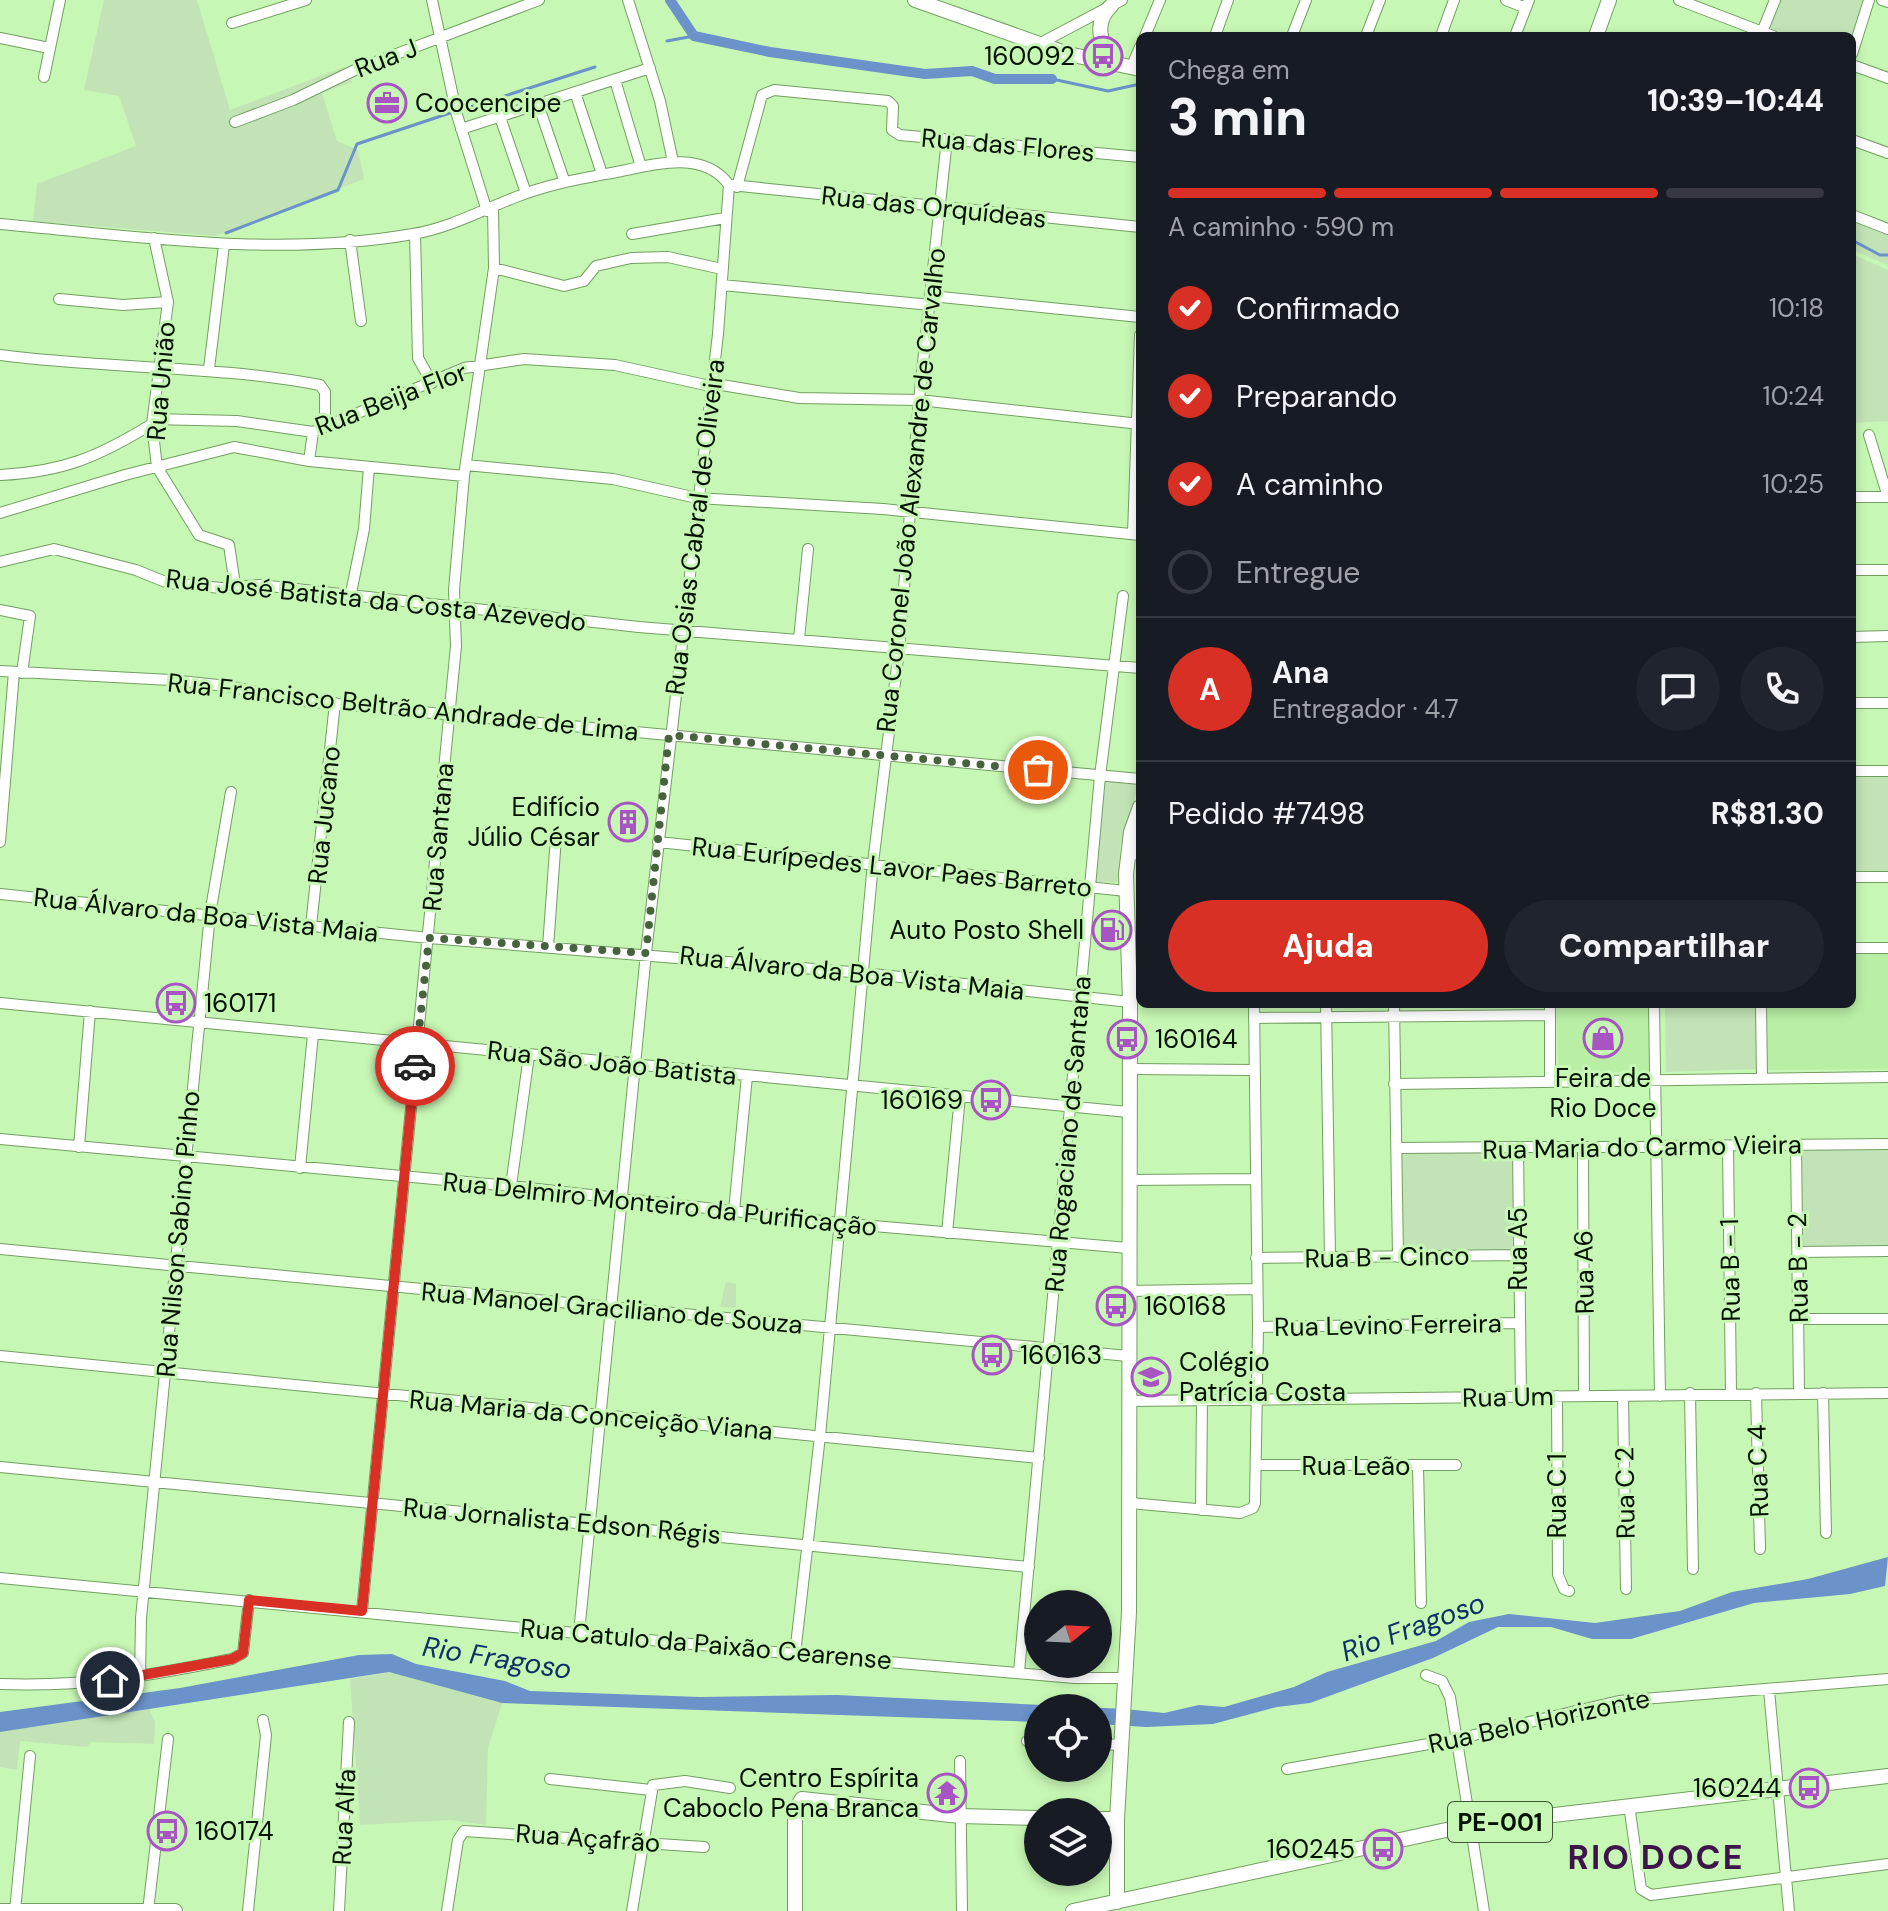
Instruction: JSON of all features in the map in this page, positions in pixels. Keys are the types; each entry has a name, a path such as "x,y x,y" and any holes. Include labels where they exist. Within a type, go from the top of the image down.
{"main road":[{"path":"915,0 1037,45 1112,65 1136,68"},
{"path":"1597,32 1609,0"},
{"path":"1112,65 1100,30 1103,13 1116,3"},
{"path":"1117,1906 1117,1819 1125,1706 1130,1503 1128,1112 1130,1002 1134,967 1126,891 1134,854 1131,832 1136,818"},
{"name":"PE-001","path":"1073,1911 1117,1906 1469,1825 1888,1776"},
{"path":"795,1911 797,1802 824,1799 960,1816 1024,1818"},
{"path":"1112,1819 1117,1819"},
{"path":"0,1911 175,1911"}],"street":[{"path":"44,77 60,0"},
{"path":"232,23 306,0"},
{"name":"Rua Santana","path":"362,1611 456,646 454,606 465,470 494,268 490,209 461,129 432,0"},
{"name":"Rua J","path":"235,122 293,100 357,69 539,0"},
{"path":"628,0 650,68 673,162"},
{"path":"1147,32 1160,0"},
{"path":"1216,32 1228,0"},
{"path":"1294,32 1306,0"},
{"path":"1368,32 1380,0"},
{"path":"1442,32 1454,0"},
{"path":"1506,0 1527,4 1516,32"},
{"path":"1679,0 1762,32"},
{"path":"1767,32 1775,0"},
{"path":"1856,41 1869,0"},
{"path":"1037,45 1116,3"},
{"path":"0,38 49,48"},
{"path":"1856,66 1888,78"},
{"path":"461,129 650,68"},
{"path":"615,80 641,167"},
{"name":"Rua das Flores","path":"733,186 758,104 768,91 888,101 893,106 891,127 894,133 1136,157"},
{"path":"575,92 602,174"},
{"path":"538,104 564,180"},
{"path":"500,117 526,193"},
{"name":"Rua Coronel João Alexandre de Carvalho","path":"795,1654 820,1436 873,863 899,650 919,400 931,301 937,209 947,139"},
{"path":"1856,141 1888,153"},
{"path":"0,224 224,245 350,240 415,234 564,180 673,162 707,167 733,186"},
{"name":"Rua das Orquídeas","path":"733,186 937,209 1136,227"},
{"name":"Rua Osias Cabral de Oliveira","path":"579,1633 669,735 684,630 722,285 725,218 733,186"},
{"path":"1856,217 1888,229"},
{"path":"632,234 725,218"},
{"path":"415,234 418,358 432,383"},
{"name":"Rua União","path":"154,238 168,302 152,422 157,467 199,535 229,545 235,585"},
{"path":"350,240 361,321"},
{"path":"209,369 224,245"},
{"path":"494,268 564,286 584,281 596,266 631,258 668,257 722,269"},
{"path":"722,285 1136,317"},
{"path":"59,299 123,305 168,302"},
{"path":"0,355 158,369 209,369 320,385 325,392 325,427"},
{"name":"Rua Beija Flor","path":"152,422 237,421 313,432 464,368 524,359 589,362 799,398 919,400 1136,424"},
{"path":"0,475 53,471 115,446 152,422"},
{"path":"309,461 313,432"},
{"path":"1856,497 1888,497 1869,435"},
{"path":"0,513 234,447 309,461 369,467 613,479 697,498 909,513 1136,535"},
{"path":"351,593 364,529 369,467"},
{"name":"Rua José Batista da Costa Azevedo","path":"0,562 54,549 124,567 168,583 351,593 684,630 1136,668"},
{"path":"799,639 808,549"},
{"path":"1856,570 1888,570"},
{"name":"Rua Rogaciano de Santana","path":"1019,1672 1100,776 1123,596"},
{"path":"0,610 30,616 18,673 3,782 0,842"},
{"path":"1856,637 1888,636"},
{"name":"Rua Francisco Beltrão Andrade de Lima","path":"0,671 171,680 335,703 1136,779"},
{"name":"Rua Jucano","path":"311,926 335,703"},
{"path":"1856,703 1888,703"},
{"path":"1856,771 1888,771"},
{"name":"Rua Nilson Sabino Pinho","path":"140,1678 144,1592 185,1157 210,914 231,792"},
{"path":"548,947 556,837"},
{"name":"Rua Eurípedes Lavor Paes Barreto","path":"658,842 1126,891"},
{"path":"1856,877 1888,877"},
{"name":"Rua Álvaro da Boa Vista Maia","path":"0,894 429,938 646,953 863,973 1130,1002"},
{"path":"1856,948 1888,948"},
{"name":"Rua São João Batista","path":"0,1003 1128,1112"},
{"path":"1130,1503 1240,1513 1253,1508 1255,1503 1258,1327 1254,1008"},
{"path":"1326,1008 1330,1258"},
{"path":"1654,1008 1660,1396"},
{"path":"1761,1008 1762,1077"},
{"path":"1254,1018 1326,1017 1394,1010 1550,1010 1550,1080"},
{"path":"1394,1010 1398,1257"},
{"path":"79,1147 90,1011"},
{"path":"300,1168 313,1034"},
{"path":"511,1186 529,1055"},
{"path":"1129,1069 1254,1070"},
{"path":"734,1211 747,1076"},
{"path":"1394,1084 1888,1077"},
{"path":"947,1233 960,1096"},
{"name":"Rua Delmiro Monteiro da Purificação","path":"0,1139 511,1186 839,1223 1128,1248"},
{"name":"Rua Maria do Carmo Vieira","path":"1397,1148 1888,1144"},
{"name":"Rua B - 2","path":"1796,1145 1799,1391"},
{"name":"Rua B - 1","path":"1728,1147 1731,1392"},
{"name":"Rua A6","path":"1583,1148 1584,1396"},
{"name":"Rua A5","path":"1518,1149 1521,1397"},
{"path":"1128,1180 1255,1179"},
{"name":"Rua Manoel Graciliano de Souza","path":"0,1249 1128,1356"},
{"path":"1798,1252 1888,1251"},
{"name":"Rua B - Cinco","path":"1256,1258 1518,1255"},
{"path":"1127,1291 1256,1289"},
{"path":"1799,1319 1888,1319"},
{"name":"Rua Levino Ferreira","path":"1258,1327 1518,1323"},
{"name":"Rua Maria da Conceição Viana","path":"0,1356 1039,1458"},
{"name":"Rua Um","path":"1129,1401 1660,1396 1799,1391 1888,1393"},
{"path":"1690,1393 1693,1569"},
{"name":"Rua C 4","path":"1756,1393 1760,1549"},
{"path":"1823,1393 1826,1533"},
{"name":"Rua C 1","path":"1557,1396 1558,1575 1564,1589 1569,1591"},
{"name":"Rua C 2","path":"1623,1396 1626,1589"},
{"path":"1201,1510 1202,1400"},
{"name":"Rua Leão","path":"1256,1465 1456,1465"},
{"path":"1418,1466 1421,1603"},
{"name":"Rua Jornalista Edson Régis","path":"0,1467 1029,1567"},
{"name":"Rua Catulo da Paixão Cearense","path":"0,1578 795,1654 1126,1678"},
{"path":"0,1684 50,1687 140,1678 232,1659 243,1653 249,1600"},
{"path":"1426,1675 1435,1676 1447,1688 1484,1911"},
{"name":"Rua Belo Horizonte","path":"1287,1769 1457,1739 1619,1701 1888,1679"},
{"path":"1769,1690 1789,1911"},
{"path":"248,1911 266,1735 263,1720"},
{"name":"Rua Alfa","path":"339,1911 349,1722"},
{"path":"148,1911 168,1739"},
{"path":"1112,1742 1122,1740"},
{"path":"15,1910 30,1756"},
{"path":"960,1761 962,1911"},
{"path":"550,1779 651,1790"},
{"path":"632,1911 653,1785 665,1781 730,1788"},
{"path":"1629,1805 1641,1889 1651,1895 1888,1864"},
{"name":"Rua Açafrão","path":"447,1911 458,1840 464,1831 704,1847"}],"shaded area":[{"path":"104,0 197,0 230,110 344,67 352,82 322,93 337,141 358,150 364,179 215,236 33,221 37,184 136,146 119,96 84,90"},
{"path":"1780,0 1861,0 1873,4 1856,49 1856,32 1768,31"},
{"path":"1856,219 1888,231 1888,265 1856,252"},
{"path":"1856,256 1888,270 1888,421 1856,423"},
{"path":"1856,774 1888,774 1888,872 1856,873"},
{"path":"1096,779 1136,784 1136,794 1120,847 1119,882 1086,882"},
{"path":"1856,954 1888,954 1888,1069 1767,1070 1766,1008 1856,1008"},
{"name":"Feira de Rio Doce","path":"1556,1008 1649,1008 1649,1072 1558,1072"},
{"path":"1665,1008 1757,1008 1758,1069 1666,1072"},
{"path":"1888,1147 1888,1247 1804,1249 1801,1150"},
{"path":"1516,1150 1518,1251 1403,1253 1401,1152"},
{"path":"726,1282 736,1284 736,1308 720,1307"},
{"path":"389,1672 502,1703 488,1748 486,1825 451,1820 360,1825 350,1679"},
{"path":"149,1709 155,1721 154,1744 91,1742 87,1747 20,1741 17,1770 0,1767 0,1732"}],"water":[{"path":"1888,1557 1885,1586 1850,1594 1754,1603 1631,1639 1592,1639 1551,1627 1498,1627 1433,1658 1310,1703 1277,1707 1213,1724 1146,1727 1112,1725 1112,1708 1164,1713 1199,1705 1224,1707 1294,1687 1327,1672 1436,1641 1469,1622 1509,1614 1595,1623 1680,1611 1732,1592 1808,1579"},
{"path":"392,1654 416,1664 505,1681 530,1691 700,1697 837,1695 1024,1704 1024,1722 502,1703 389,1672 0,1732 0,1712 180,1688 359,1655"}],"waterway":[{"path":"670,0 694,36 770,52 925,74 972,71 995,79 1052,79"},
{"path":"667,41 694,36"},
{"path":"461,110 595,67"},
{"path":"1052,79 1108,91 1136,85"},
{"path":"226,233 338,190 357,144 453,112"},
{"path":"1856,242 1880,255 1888,255"}],"way so far":[{"path":"415,1066 429,938 646,953 669,735 1038,770"}],"place":[{"name":"160092","path":"1103,56"},
{"name":"Coocencipe","path":"387,103"},
{"name":"Edifício Júlio César","path":"628,822"},
{"name":"Auto Posto Shell","path":"1112,930"},
{"name":"160171","path":"176,1003"},
{"name":"Feira de Rio Doce","path":"1603,1038"},
{"name":"160164","path":"1127,1039"},
{"name":"160169","path":"991,1100"},
{"name":"160168","path":"1116,1306"},
{"name":"160163","path":"992,1355"},
{"name":"Colégio Patrícia Costa","path":"1151,1377"},
{"name":"160244","path":"1809,1788"},
{"name":"Centro Espírita Caboclo Pena Branca","path":"947,1793"},
{"name":"160174","path":"167,1831"},
{"name":"160245","path":"1383,1849"}],"district":[{"name":"RIO DOCE","path":"1656,1857"}],"route":[{"path":"110,1681 232,1659 243,1653 249,1600 362,1611 415,1066"}],"water label":[{"name":"Rio Fragoso","path":"1413,1627"},
{"name":"Rio Fragoso","path":"497,1658"}]}
